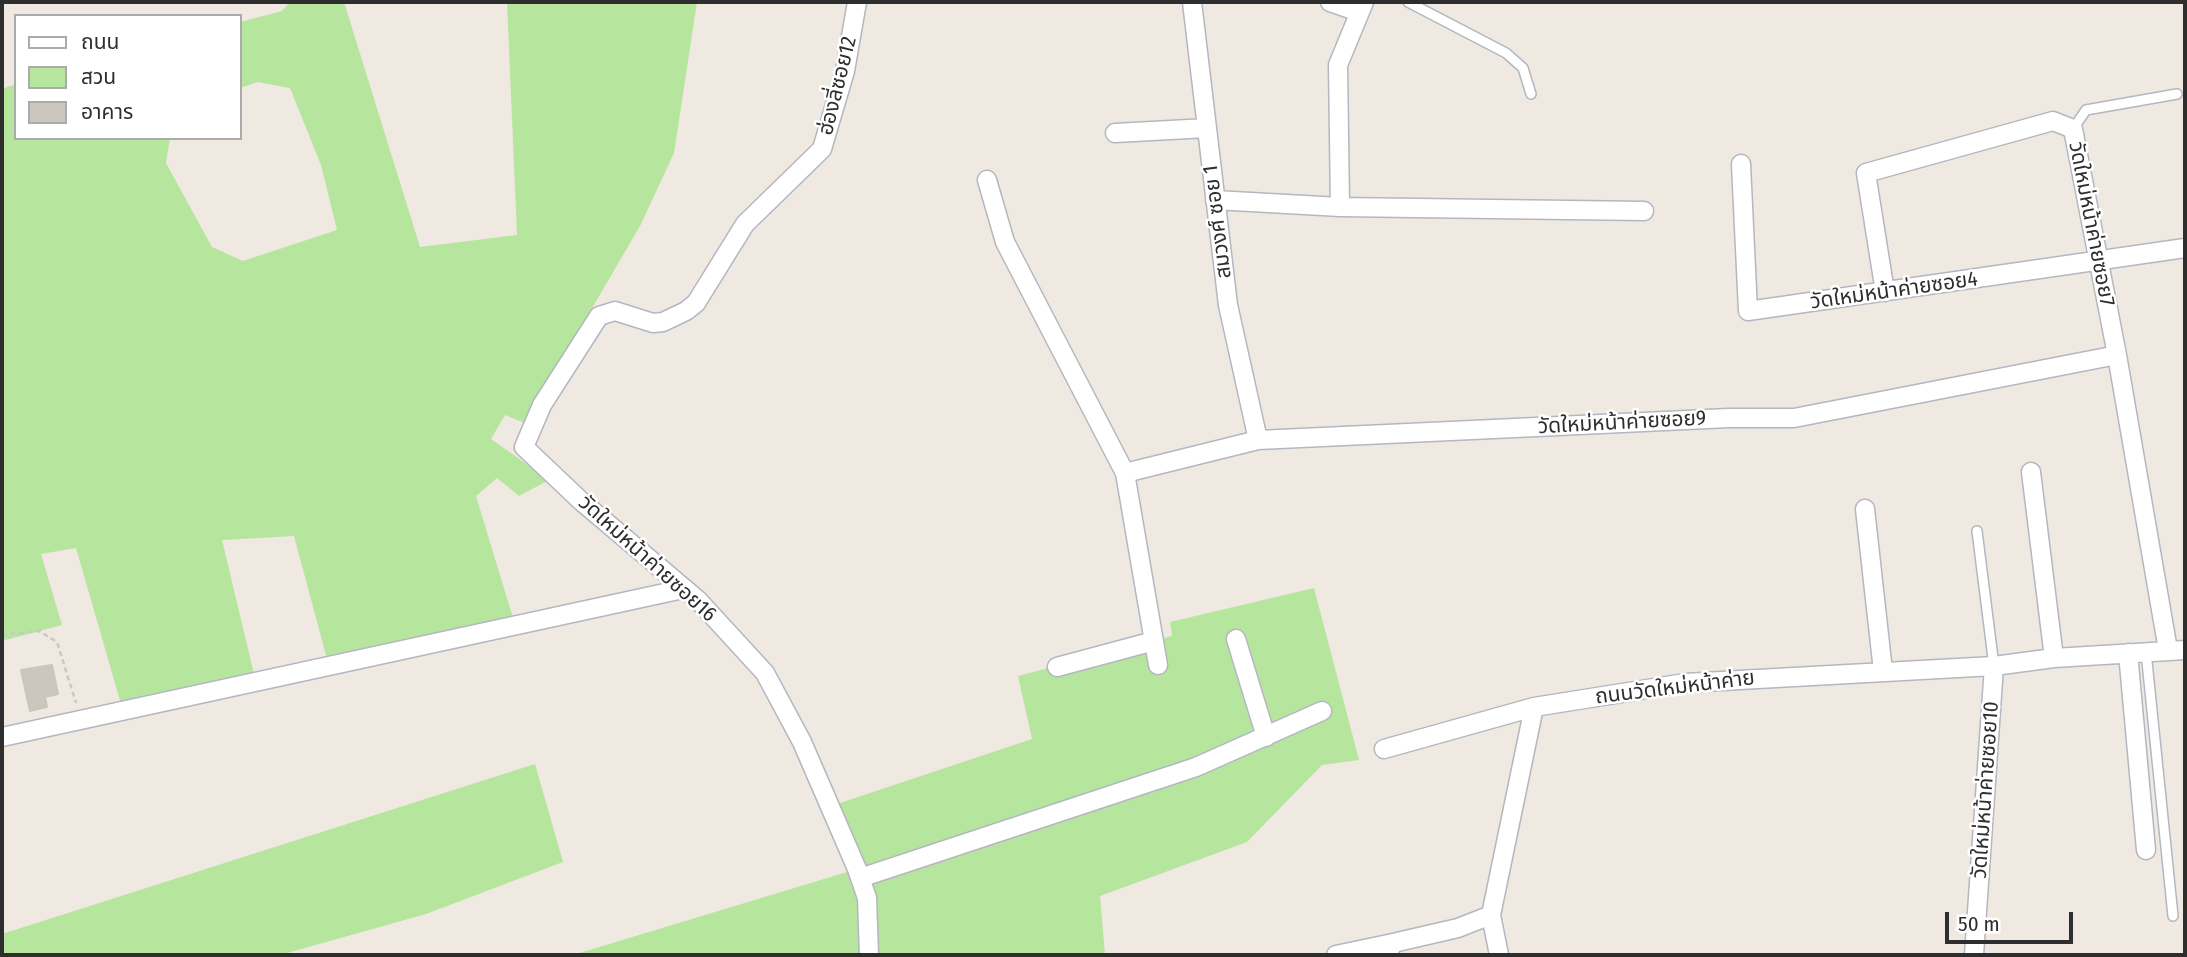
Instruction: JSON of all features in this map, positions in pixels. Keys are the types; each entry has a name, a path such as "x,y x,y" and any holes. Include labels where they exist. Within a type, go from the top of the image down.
{"street":[{"name":"ฮ่องลี่ซอย12","path":"663,322 672,320 696,303 745,224 822,149 845,71 857,2"},
{"name":"สมวงศ์ ซอย 1","path":"1192,2 1228,305 1258,440"},
{"path":"1329,2 1362,7 1338,65 1340,207"},
{"name":"วัดใหม่หน้าค่ายซอย7","path":"1885,292 1867,173 2053,121 2073,129 2177,650"},
{"path":"1115,133 1207,128"},
{"name":"วัดใหม่หน้าค่ายซอย4","path":"1741,164 1748,311 2185,248"},
{"path":"987,180 1005,242 1125,473 1158,665"},
{"path":"1215,200 1340,207 1644,211"},
{"name":"วัดใหม่หน้าค่ายซอย16","path":"663,322 653,323 615,311 599,316 542,405 524,447 698,600 765,673 802,742 860,878 867,898 869,955"},
{"name":"วัดใหม่หน้าค่ายซอย9","path":"1125,473 1258,440 1729,418 1794,418 2118,355"},
{"path":"2031,472 2054,658"},
{"path":"1866,509 1883,671"},
{"path":"2,737 683,589"},
{"path":"1236,639 1266,737"},
{"path":"1057,667 1154,641"},
{"name":"ถนนวัดใหม่หน้าค่าย","path":"1384,750 1534,707 1685,683 1994,666 2054,658 2177,650"},
{"path":"2128,653 2146,850"},
{"name":"วัดใหม่หน้าค่ายซอย10","path":"1974,955 1994,666"},
{"path":"1499,955 1491,915 1534,707"},
{"path":"860,878 1196,767 1322,711"},
{"path":"1336,955 1390,949 1491,915"}],"lane":[{"path":"1408,2 1506,53 1523,68 1531,93"},
{"path":"2073,129 2085,110 2177,93"},
{"path":"1977,531 1994,666"},
{"path":"2146,652 2173,916"}],"path":[{"path":"2,635 39,631 57,642 83,719"}],"green space":[{"path":"290,2 344,2 420,247 517,235 507,2 697,2 674,153 640,226 525,423 505,415 491,439 549,480 519,496 497,478 476,496 513,618 327,659 294,536 222,540 254,674 121,704 76,548 41,554 62,625 2,641 2,89 14,85 14,140 170,140 166,163 212,247 243,261 337,230 321,165 290,88 258,82 242,87 242,21 282,11"},
{"path":"1314,588 1359,760 1322,765 1247,842 1100,896 1105,955 573,955 857,869 831,806 1032,739 1018,676 1172,636 1170,622"},
{"path":"535,764 563,862 426,914 280,955 2,955 2,934"}],"building":[{"path":"52,665 58,694 45,697 47,707 30,711 21,670"}]}
